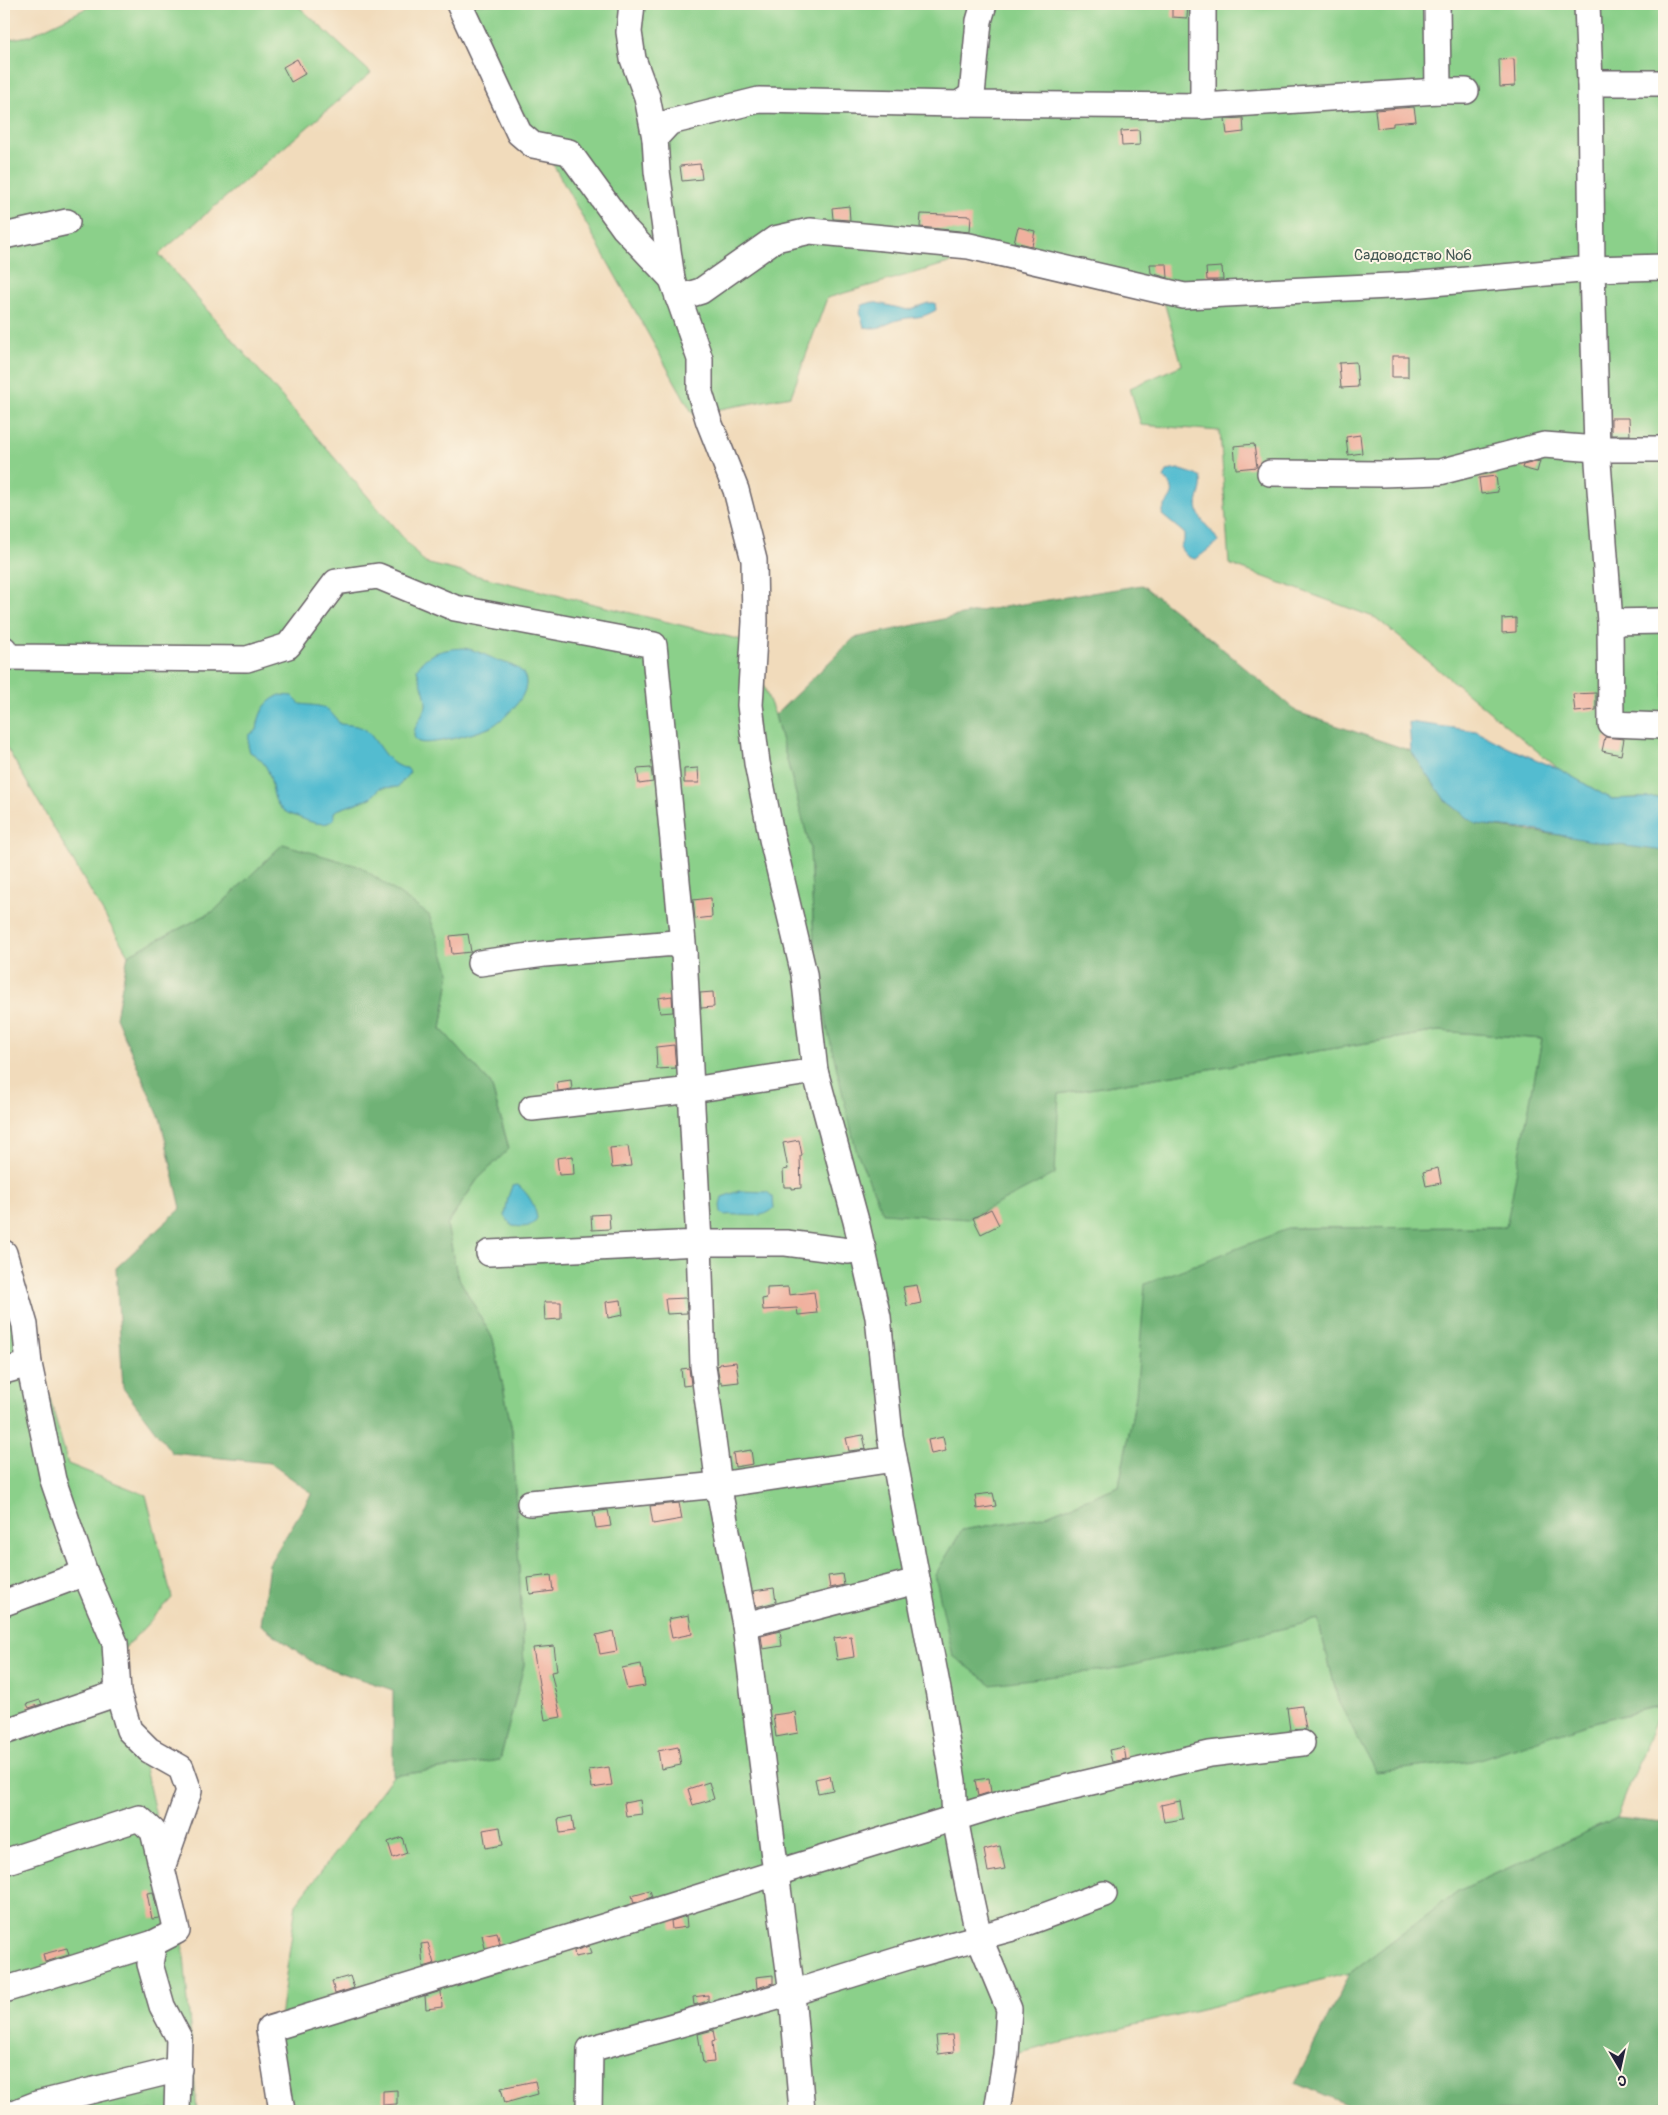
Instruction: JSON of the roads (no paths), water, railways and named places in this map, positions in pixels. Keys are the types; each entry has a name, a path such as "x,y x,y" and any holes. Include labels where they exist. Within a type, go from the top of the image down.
{"lane":[{"path":"459,4 519,132 533,145 569,152 624,228 675,289 701,291 775,238 810,232 968,246 1184,296 1410,284 1592,269 1664,267"},
{"path":"632,4 630,41 633,59 647,98 655,138 657,171 675,289 700,359 700,393 709,422 736,490 754,560 755,622 750,704 757,762 770,830 804,974 815,1071 863,1249 878,1317 890,1436 945,1734 953,1782 955,1818 979,1937 1008,2009 1006,2055 997,2111"},
{"path":"959,104 972,95 980,21 984,4"},
{"path":"1203,4 1203,106"},
{"path":"1437,4 1438,91"},
{"path":"1587,4 1597,449 1610,622 1611,724 1664,726"},
{"path":"1590,83 1664,83"},
{"path":"655,138 670,122 759,100 1203,106 1438,91 1466,91"},
{"path":"4,236 67,222"},
{"path":"1270,472 1381,474 1440,472 1544,445 1597,449 1664,449"},
{"path":"4,649 6,657 247,659 288,646 336,582 378,576 455,608 654,645 684,953 692,1090 703,1366 720,1485 745,1625 792,1993 802,2111"},
{"path":"1610,622 1664,621"},
{"path":"480,963 544,954 675,943 684,953"},
{"path":"532,1108 692,1090 815,1071"},
{"path":"489,1253 699,1243 786,1243 849,1251 863,1249"},
{"path":"4,1253 25,1325 28,1364 53,1480 85,1573 115,1643 118,1693 129,1730 149,1750 181,1768 189,1791 162,1868"},
{"path":"4,1371 28,1364"},
{"path":"530,1503 720,1485 894,1459"},
{"path":"4,1603 85,1573"},
{"path":"745,1625 917,1581"},
{"path":"4,1732 118,1693"},
{"path":"282,2111 269,2028 1010,1802 1210,1754 1302,1743"},
{"path":"4,1862 139,1818 154,1831 177,1931 154,1943 4,1990"},
{"path":"589,2111 590,2049 792,1993 911,1956 1009,1929 1104,1894"},
{"path":"154,1943 150,1964 162,2006 179,2038 177,2111"},
{"path":"18,2111 37,2104 179,2069"}],"water":[{"path":"873,302 908,310 928,303 935,303 936,310 922,316 896,320 876,328 864,327 860,312 862,305"},
{"path":"1178,469 1200,476 1201,486 1197,502 1198,511 1202,520 1218,542 1196,559 1186,555 1180,547 1184,541 1184,533 1162,515 1163,509 1172,493 1172,489 1164,478 1167,471"},
{"path":"464,648 517,668 524,675 526,683 524,692 513,709 491,727 441,741 422,743 417,741 414,737 415,728 426,706 417,669 421,663 437,652"},
{"path":"280,695 292,696 300,704 323,707 331,712 340,724 364,729 372,736 384,754 394,764 407,768 410,772 398,787 380,788 371,798 337,810 334,812 334,819 328,823 311,822 285,811 275,798 266,766 250,752 248,746 249,735 257,730 263,709 270,701"},
{"path":"1409,722 1476,731 1509,748 1559,769 1611,799 1664,797 1664,851 1603,843 1533,830 1476,824 1445,800 1411,751"},
{"path":"518,1185 530,1200 537,1218 535,1222 526,1227 512,1226 505,1216 512,1186"},
{"path":"739,1191 767,1192 773,1197 774,1208 764,1214 751,1216 724,1215 721,1212 720,1205 722,1197"}],"park label":[{"name":"Садоводство №6","path":"1413,255"}]}
